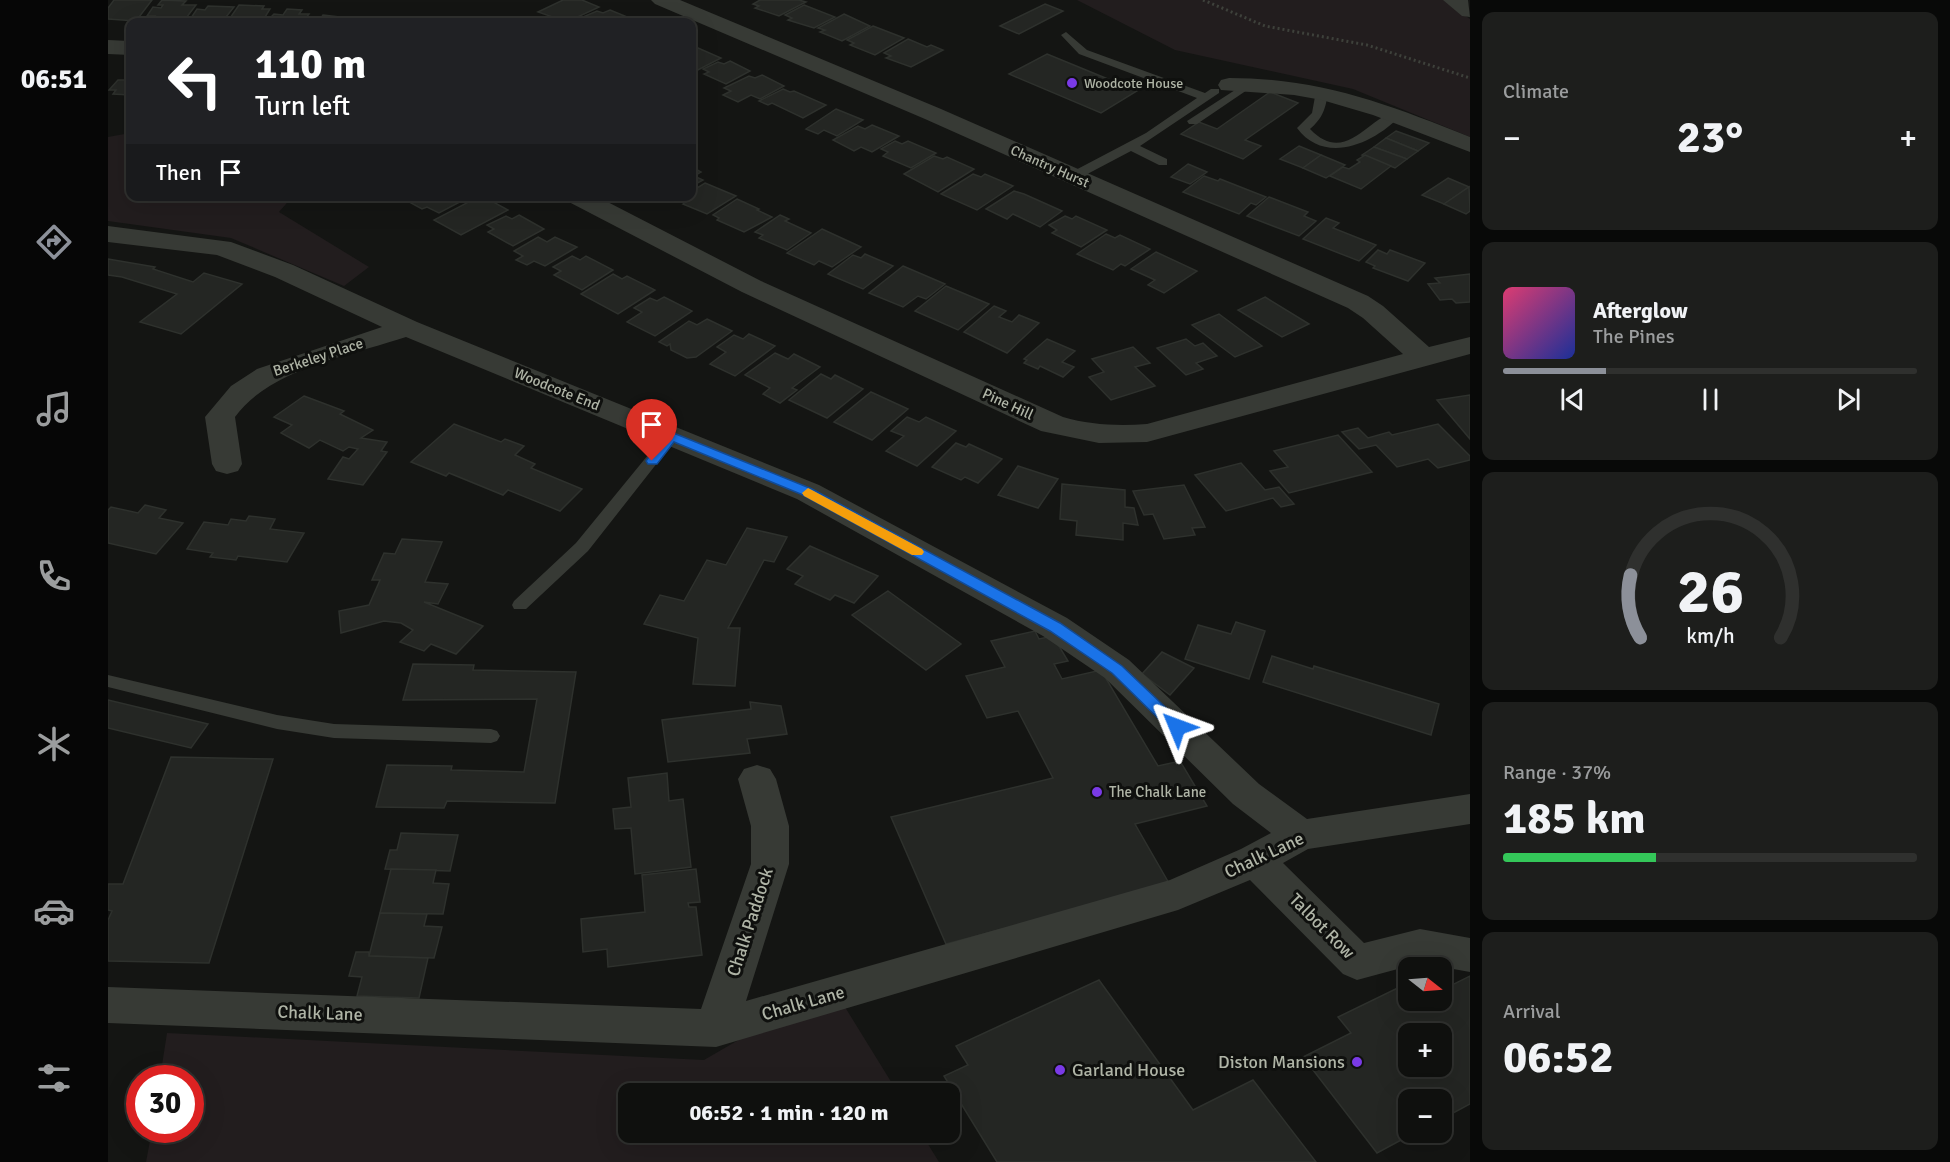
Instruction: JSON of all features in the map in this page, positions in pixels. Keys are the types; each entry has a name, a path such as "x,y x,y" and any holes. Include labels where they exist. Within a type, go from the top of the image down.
{"street":[{"name":"Chantry Hurst","path":"662,0 933,114 1358,302 1373,312 1423,357"},
{"path":"1454,0 1470,11"},
{"path":"108,47 126,48"},
{"path":"1225,89 1277,85 1322,91 1395,115 1470,145"},
{"name":"Pine Hill","path":"585,201 640,233 751,286 1052,424 1081,432 1116,437 1147,433 1423,357 1468,348"},
{"name":"Woodcote End","path":"108,234 222,248 284,271 407,328 808,492 1055,627 1117,669 1246,794 1301,835"},
{"name":"Berkeley Place","path":"227,464 220,417 229,401 246,386 272,371 407,328"},
{"name":"Chalk Paddock","path":"716,1028 770,864 771,826 757,779"},
{"name":"Chalk Lane","path":"108,1005 716,1028 1178,894 1255,860 1301,835 1470,809"},
{"name":"Talbot Row","path":"1255,860 1357,962 1420,946 1470,955"}],"lane":[{"path":"1066,35 1083,52 1125,69 1225,89"},
{"path":"1072,177 1150,136 1225,89"},
{"path":"1193,121 1225,89"},
{"path":"1322,91 1317,118 1303,128 1308,137 1319,141 1336,145 1355,142 1395,115"},
{"path":"1130,146 1163,162"},
{"path":"520,605 549,582 573,558 671,436"},
{"path":"108,681 277,722 334,731 491,736"}],"path":[{"path":"1203,0 1265,26 1367,45 1470,78"}],"shaded area":[{"path":"1077,0 1444,0 1470,19 1470,137 1353,89 1175,50"},
{"path":"126,134 126,201 289,201 279,212 369,267 344,286 231,238 108,221 108,137"},
{"path":"832,986 892,1083 618,1083 618,1143 927,1143 939,1162 146,1162 150,1143 204,1143 204,1065 162,1065 167,1033 704,1060"}],"building":[{"path":"114,0 152,0 138,18 126,18 126,20 108,19 108,8"},
{"path":"162,0 186,1 182,5 196,5 186,18 147,16 153,7 161,8 163,5 158,5"},
{"path":"563,0 582,0 599,7 576,18 555,18 538,12"},
{"path":"760,0 806,2 779,16 755,8 759,6 753,4"},
{"path":"1045,4 1063,11 1019,34 1000,26"},
{"path":"239,5 264,6 262,9 270,9 264,18 230,18"},
{"path":"804,5 835,17 814,28 788,20 792,18 785,15"},
{"path":"208,6 234,7 225,18 191,18 197,9 205,10"},
{"path":"287,9 302,10 299,14 309,14 306,18 270,18 274,14 283,15"},
{"path":"610,10 630,18 581,18 597,11 603,13"},
{"path":"844,14 870,26 842,41 820,32 825,30 818,28"},
{"path":"323,15 349,18 321,18"},
{"path":"873,26 904,38 875,55 850,45 854,43 847,40"},
{"path":"908,39 927,47 931,45 943,50 911,67 886,58 891,56 884,53"},
{"path":"698,48 721,58 696,71 696,49"},
{"name":"Woodcote House","path":"1047,54 1137,91 1101,113 1009,74"},
{"path":"730,61 750,71 726,84 704,74 709,72 703,69 718,62 724,64"},
{"path":"762,75 784,86 760,99 751,95 738,102 723,95 731,91 724,88 749,76 755,78"},
{"path":"118,80 126,80 126,95 113,94 116,90 109,90"},
{"path":"783,89 794,91 826,105 803,118 772,103 768,105 759,101"},
{"path":"1270,92 1298,103 1245,140 1261,146 1243,159 1181,134 1199,122 1217,129"},
{"path":"836,109 863,120 837,136 824,130 818,134 806,129"},
{"path":"872,125 899,136 872,152 861,147 854,151 833,140 858,126 865,129"},
{"path":"1396,131 1429,143 1418,151 1386,138"},
{"path":"1386,138 1418,151 1407,159 1374,147"},
{"path":"895,141 902,144 908,141 936,153 911,168 883,156 888,152 881,149"},
{"path":"1299,146 1321,155 1303,168 1280,159"},
{"path":"1374,147 1407,159 1395,168 1362,155"},
{"path":"1321,155 1345,165 1326,178 1303,168"},
{"path":"1365,155 1391,166 1361,189 1330,176 1343,167 1349,169 1360,162 1357,160"},
{"path":"934,156 943,159 947,157 974,169 938,192 904,174"},
{"path":"1188,164 1207,172 1190,184 1171,177"},
{"path":"973,174 981,177 985,174 1013,186 977,210 941,194"},
{"path":"1204,176 1218,181 1220,179 1266,197 1256,205 1251,203 1239,214 1183,192"},
{"path":"696,177 703,180 696,184"},
{"path":"1448,178 1469,187 1444,204 1422,195"},
{"path":"705,183 736,196 707,214 683,204 688,201 696,201 696,189"},
{"path":"1469,187 1470,211 1466,214 1444,204"},
{"path":"1014,191 1062,211 1040,227 1013,214 1007,219 986,209"},
{"path":"1269,197 1308,212 1304,216 1316,221 1299,236 1247,216"},
{"path":"737,199 772,217 744,232 717,220 719,218 713,215"},
{"path":"414,201 462,201 439,213 427,207 422,209 411,203"},
{"path":"470,201 492,201 508,210 461,235 434,220"},
{"path":"519,215 544,229 513,246 488,232 494,229 487,225 506,216 512,219"},
{"path":"780,215 789,219 785,221 811,233 787,250 759,238 763,235 755,232"},
{"path":"1065,216 1072,219 1076,216 1107,230 1081,247 1052,233 1057,230 1049,225"},
{"path":"1326,218 1339,223 1333,228 1376,245 1359,261 1303,239"},
{"path":"822,229 861,247 832,267 819,261 814,265 787,253"},
{"path":"1106,234 1115,238 1120,235 1150,249 1125,266 1121,264 1113,270 1077,254"},
{"path":"538,237 547,242 555,237 577,247 545,266 534,261 527,265 516,260 523,256 514,251"},
{"path":"1378,250 1387,254 1390,250 1425,263 1408,281 1373,268 1375,266 1366,262"},
{"path":"1156,252 1197,271 1164,293 1148,285 1155,280 1131,269"},
{"path":"865,254 893,266 863,289 828,274 853,255 861,258"},
{"path":"572,256 580,260 586,256 613,270 582,290 554,275 561,271 553,267"},
{"path":"108,259 155,267 153,269 193,282 204,273 242,284 181,334 140,322 177,294 108,275"},
{"path":"903,266 945,284 926,299 918,296 903,307 869,293"},
{"path":"613,274 622,279 627,276 655,290 618,314 581,294"},
{"path":"1470,274 1470,302 1456,303 1452,299 1440,300 1428,284 1440,283 1435,278"},
{"path":"946,286 989,304 958,330 915,311"},
{"path":"664,297 692,311 655,336 627,322 642,312 634,308 650,298 657,301"},
{"path":"1265,297 1309,324 1282,337 1238,310"},
{"path":"994,306 1006,311 999,317 1012,322 1019,315 1039,323 1007,353 964,332"},
{"path":"1219,314 1262,346 1235,357 1192,325"},
{"path":"707,319 732,331 696,357 687,358 671,350 670,344 667,346 659,342 689,321 697,325"},
{"path":"749,334 775,346 735,376 710,364 726,352 717,347 734,335 743,339"},
{"path":"1047,339 1075,351 1062,362 1074,367 1063,377 1040,366 1038,369 1024,363 1027,360 1024,359"},
{"path":"1186,339 1195,346 1203,343 1217,356 1196,363 1203,369 1186,375 1157,348"},
{"path":"1133,347 1150,363 1135,367 1155,386 1111,400 1089,377 1104,372 1092,359"},
{"path":"775,353 788,359 794,354 820,367 792,388 797,390 780,403 763,394 770,388 745,375"},
{"path":"821,374 831,379 835,375 863,389 827,418 789,400"},
{"path":"871,392 908,409 872,440 834,422"},
{"path":"1470,395 1470,439 1437,400"},
{"path":"304,396 344,411 340,414 373,430 361,438 387,442 381,451 387,452 363,485 328,479 343,457 349,459 358,449 349,447 343,451 320,440 309,448 281,433 292,425 274,417"},
{"path":"907,417 919,422 926,417 956,431 917,466 886,451 904,436 891,431"},
{"path":"454,424 501,442 505,439 524,446 515,455 535,464 531,468 582,489 560,511 508,490 503,495 449,473 446,476 411,462"},
{"path":"1438,424 1470,456 1470,460 1438,468 1428,459 1397,467 1376,445 1359,449 1342,432 1358,428 1368,438"},
{"path":"1338,435 1372,472 1289,493 1270,471 1288,467 1274,451"},
{"path":"956,443 966,447 969,444 1002,459 978,483 965,477 961,480 932,467"},
{"path":"1241,463 1265,490 1279,487 1294,504 1281,507 1273,498 1226,511 1195,475"},
{"path":"1018,466 1058,479 1038,508 998,495"},
{"path":"1062,484 1125,490 1125,507 1134,508 1138,525 1123,523 1123,540 1076,535 1077,521 1060,519"},
{"path":"1184,485 1205,527 1192,528 1195,535 1164,539 1153,514 1144,515 1133,491"},
{"path":"145,505 166,510 159,518 183,523 156,554 108,543 108,510 111,507 138,513"},
{"path":"249,516 275,519 270,529 304,533 287,562 238,556 236,560 210,557 213,553 187,549 204,522 228,525 231,519 246,521"},
{"path":"747,528 787,537 774,562 764,560 728,628 740,628 735,686 693,684 698,638 644,624 660,595 684,601 707,560 726,565"},
{"path":"402,539 442,542 425,582 448,584 438,604 424,602 483,626 456,654 431,644 424,651 400,642 413,630 401,623 384,621 341,633 339,611 369,605 380,580 372,580 384,553 395,554"},
{"path":"810,546 878,576 854,603 835,595 830,600 795,584 803,576 787,569"},
{"path":"888,591 961,644 926,670 852,615"},
{"path":"1236,622 1265,631 1249,679 1185,659 1198,625 1231,634"},
{"name":"The Chalk Lane","path":"1035,631 1039,639 1053,636 1068,661 1054,664 1062,679 1101,670 1158,766 1180,761 1207,806 1135,824 1170,885 946,944 891,817 1053,778 1018,711 987,718 966,676 1005,667 991,641"},
{"path":"1162,652 1194,668 1170,695 1142,674"},
{"path":"1272,656 1313,669 1314,666 1439,704 1431,735 1263,682"},
{"path":"413,664 474,665 473,670 576,672 555,803 447,801 444,808 376,807 387,765 452,766 451,770 524,772 537,699 403,700"},
{"path":"108,700 208,724 191,748 108,728"},
{"path":"750,702 781,706 787,734 747,739 750,753 668,762 662,720 751,709"},
{"path":"171,757 273,759 209,963 108,961 108,920 112,911 108,910 108,884 123,884"},
{"path":"667,773 669,801 683,799 691,867 635,874 631,828 615,829 613,809 631,807 628,778"},
{"path":"401,833 458,835 450,871 385,869 390,850 397,850"},
{"path":"391,869 436,870 433,883 449,884 443,914 380,913"},
{"path":"696,869 700,902 688,903 689,907 696,907 702,955 608,967 607,949 583,952 581,919 645,912 642,875"},
{"path":"380,913 427,914 424,926 442,927 434,958 369,956"},
{"path":"356,952 369,952 369,956 428,958 419,998 357,996 362,977 349,976"},
{"name":"Diston Mansions","path":"1470,976 1470,1104 1452,1114 1452,1089 1398,1089 1398,1142 1377,1153 1303,1057 1351,1033 1338,1017 1398,988 1398,1011 1452,1011 1452,985"},
{"name":"Garland House","path":"1099,980 1193,1110 1253,1080 1316,1162 997,1162 960,1102 960,1083 948,1083 944,1076 968,1065 956,1046"}],"slow traffic":[{"path":"808,493 917,552"}],"place":[{"name":"Woodcote House","path":"1072,83"},
{"name":"The Chalk Lane","path":"1097,792"},
{"name":"Diston Mansions","path":"1357,1062"},
{"name":"Garland House","path":"1060,1070"}],"route":[{"path":"652,461 671,436 808,492 1055,627 1117,669 1177,727"}]}
